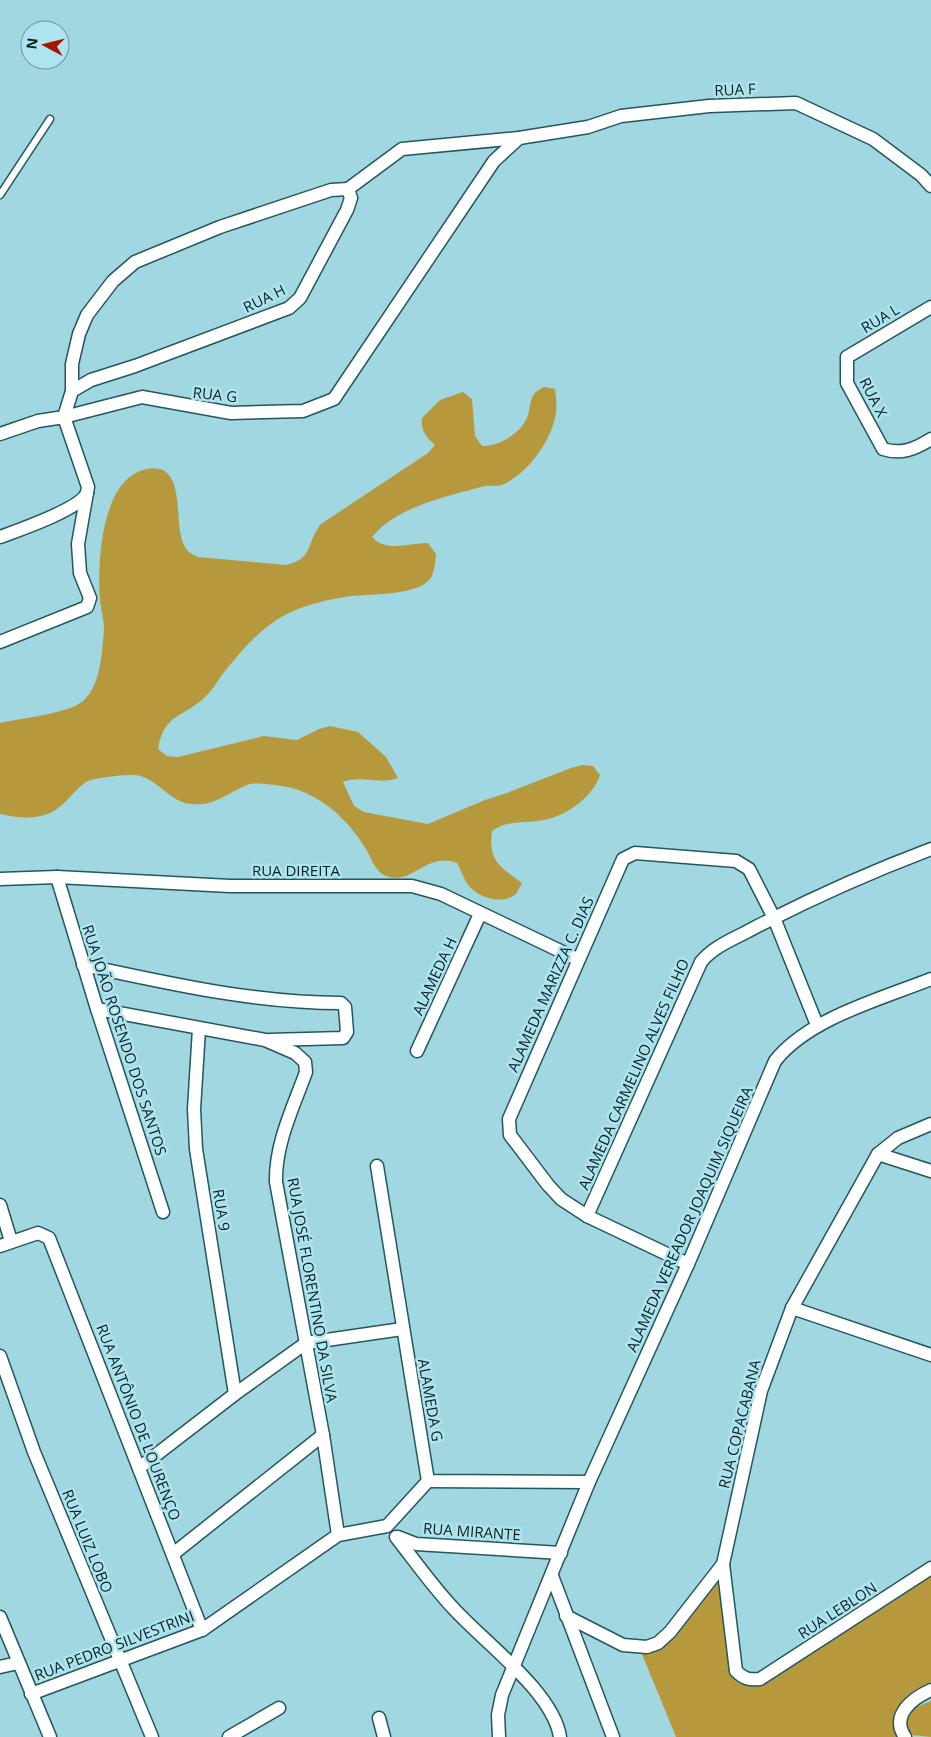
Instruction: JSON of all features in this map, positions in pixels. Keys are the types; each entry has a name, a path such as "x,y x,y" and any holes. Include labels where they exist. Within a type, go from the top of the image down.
{"street":[{"name":"RUA F","path":"519,138 588,127 621,116 709,106 796,103 873,139 921,175 931,186"},
{"path":"0,642 87,607 90,598 80,573 78,544 88,487 64,417 72,391 72,364 79,334 87,315 113,280 135,262 220,227 331,190 348,189 402,149 519,138"},
{"name":"RUA G","path":"64,417 142,397 231,413 303,411 334,399 494,160 519,138"},
{"name":"RUA H","path":"72,391 98,378 135,366 288,308 300,298 347,210 351,198 348,189"},
{"name":"RUA L","path":"847,357 931,307"},
{"name":"RUA X","path":"847,357 847,383 883,449 897,454 931,439"},
{"path":"0,434 38,421 64,417"},
{"path":"0,537 59,513 85,497 87,493"},
{"name":"ALAMEDA CARMELINO ALVES FILHO","path":"587,1216 701,962 709,952 774,918 895,862 931,849"},
{"name":"ALAMEDA MARIZZA C. DIAS","path":"587,1216 561,1199 548,1185 516,1143 508,1129 509,1119 577,959 623,859 635,853 736,861 744,864 774,918"},
{"name":"RUA DIREITA","path":"0,878 57,877 230,886 412,886 441,894 577,959"},
{"name":"RUA JOÃO ROSENDO DOS SANTOS","path":"57,877 83,965 163,1212"},
{"name":"ALAMEDA H","path":"417,1051 480,914"},
{"path":"774,918 817,1025"},
{"path":"83,965 178,985 265,1000 341,1003 345,1007 348,1032 343,1038 265,1040"},
{"name":"ALAMEDA VEREADOR JOAQUIM SIQUEIRA","path":"499,1737 499,1705 589,1482 688,1264 776,1061 786,1048 817,1025 931,979"},
{"name":"RUA JOSÉ FLORENTINO DA SILVA","path":"97,1009 265,1040 295,1053 302,1058 306,1066 280,1145 275,1165 276,1182 323,1435 338,1535"},
{"name":"RUA 9","path":"198,1029 194,1109 196,1149 235,1394"},
{"name":"RUA COPACABANA","path":"760,1679 750,1680 742,1678 736,1671 723,1564 761,1391 792,1308 878,1154 898,1138 931,1124"},
{"path":"878,1154 931,1171"},
{"name":"ALAMEDA G","path":"377,1166 428,1481"},
{"path":"0,1205 5,1243"},
{"path":"587,1216 688,1264"},
{"name":"RUA ANTÔNIO DE LOURENÇO","path":"5,1243 38,1233 49,1238 202,1630"},
{"path":"792,1308 931,1355"},
{"path":"139,1468 235,1394 306,1343 402,1329"},
{"name":"RUA LUIZ LOBO","path":"0,1356 34,1452 119,1662 152,1737"},
{"path":"173,1554 323,1435"},
{"path":"560,1737 558,1723 536,1691 453,1608 388,1526 428,1481 589,1482"},
{"name":"RUA PEDRO SILVESTRINI","path":"31,1694 202,1630 338,1535 388,1526"},
{"name":"RUA MIRANTE","path":"396,1537 416,1544 561,1553"},
{"path":"566,1616 623,1646 634,1648 648,1647 658,1642 670,1632 723,1564"},
{"name":"RUA LEBLON","path":"760,1679 931,1568"},
{"path":"552,1576 613,1737"},
{"path":"0,1617 50,1737"},
{"path":"0,1667 18,1663"},
{"path":"905,1737 900,1728 901,1718 908,1703 931,1690"},
{"path":"230,1737 279,1708"},
{"path":"379,1718 384,1737"}],"lane":[{"path":"0,195 50,120"}],"shaded area":[{"path":"544,387 555,389 556,412 554,422 545,444 522,472 502,485 485,486 409,510 395,517 372,537 384,545 391,546 428,543 436,554 434,570 430,579 423,585 402,592 345,597 313,604 290,612 275,621 248,644 207,695 170,722 161,737 158,749 167,756 178,757 264,736 297,740 319,729 330,726 358,732 386,757 398,778 384,781 357,779 343,782 354,806 364,812 428,824 485,800 571,768 582,765 593,766 600,775 597,782 587,796 575,807 552,818 506,824 492,831 492,850 497,862 522,883 516,894 504,899 484,896 472,890 457,863 446,861 428,864 404,876 395,878 386,876 378,871 357,836 333,810 314,797 283,786 250,784 215,801 191,804 175,798 147,778 131,775 114,776 86,782 62,805 45,815 38,817 15,817 0,814 0,723 67,709 83,701 94,687 100,668 104,630 99,585 101,548 109,510 116,494 126,481 138,472 149,469 156,468 166,472 172,479 175,489 180,534 183,543 192,554 198,557 286,565 301,559 321,524 428,453 435,445 425,434 422,427 422,418 440,400 463,392 472,399 475,436 482,446 496,444 516,433 525,422 533,395"},
{"path":"931,1574 931,1682 912,1692 902,1703 899,1717 899,1737 676,1737 642,1654 661,1646 717,1578 732,1673 751,1684"},
{"path":"931,1701 931,1737 912,1735 907,1728 906,1717 913,1709"}]}
